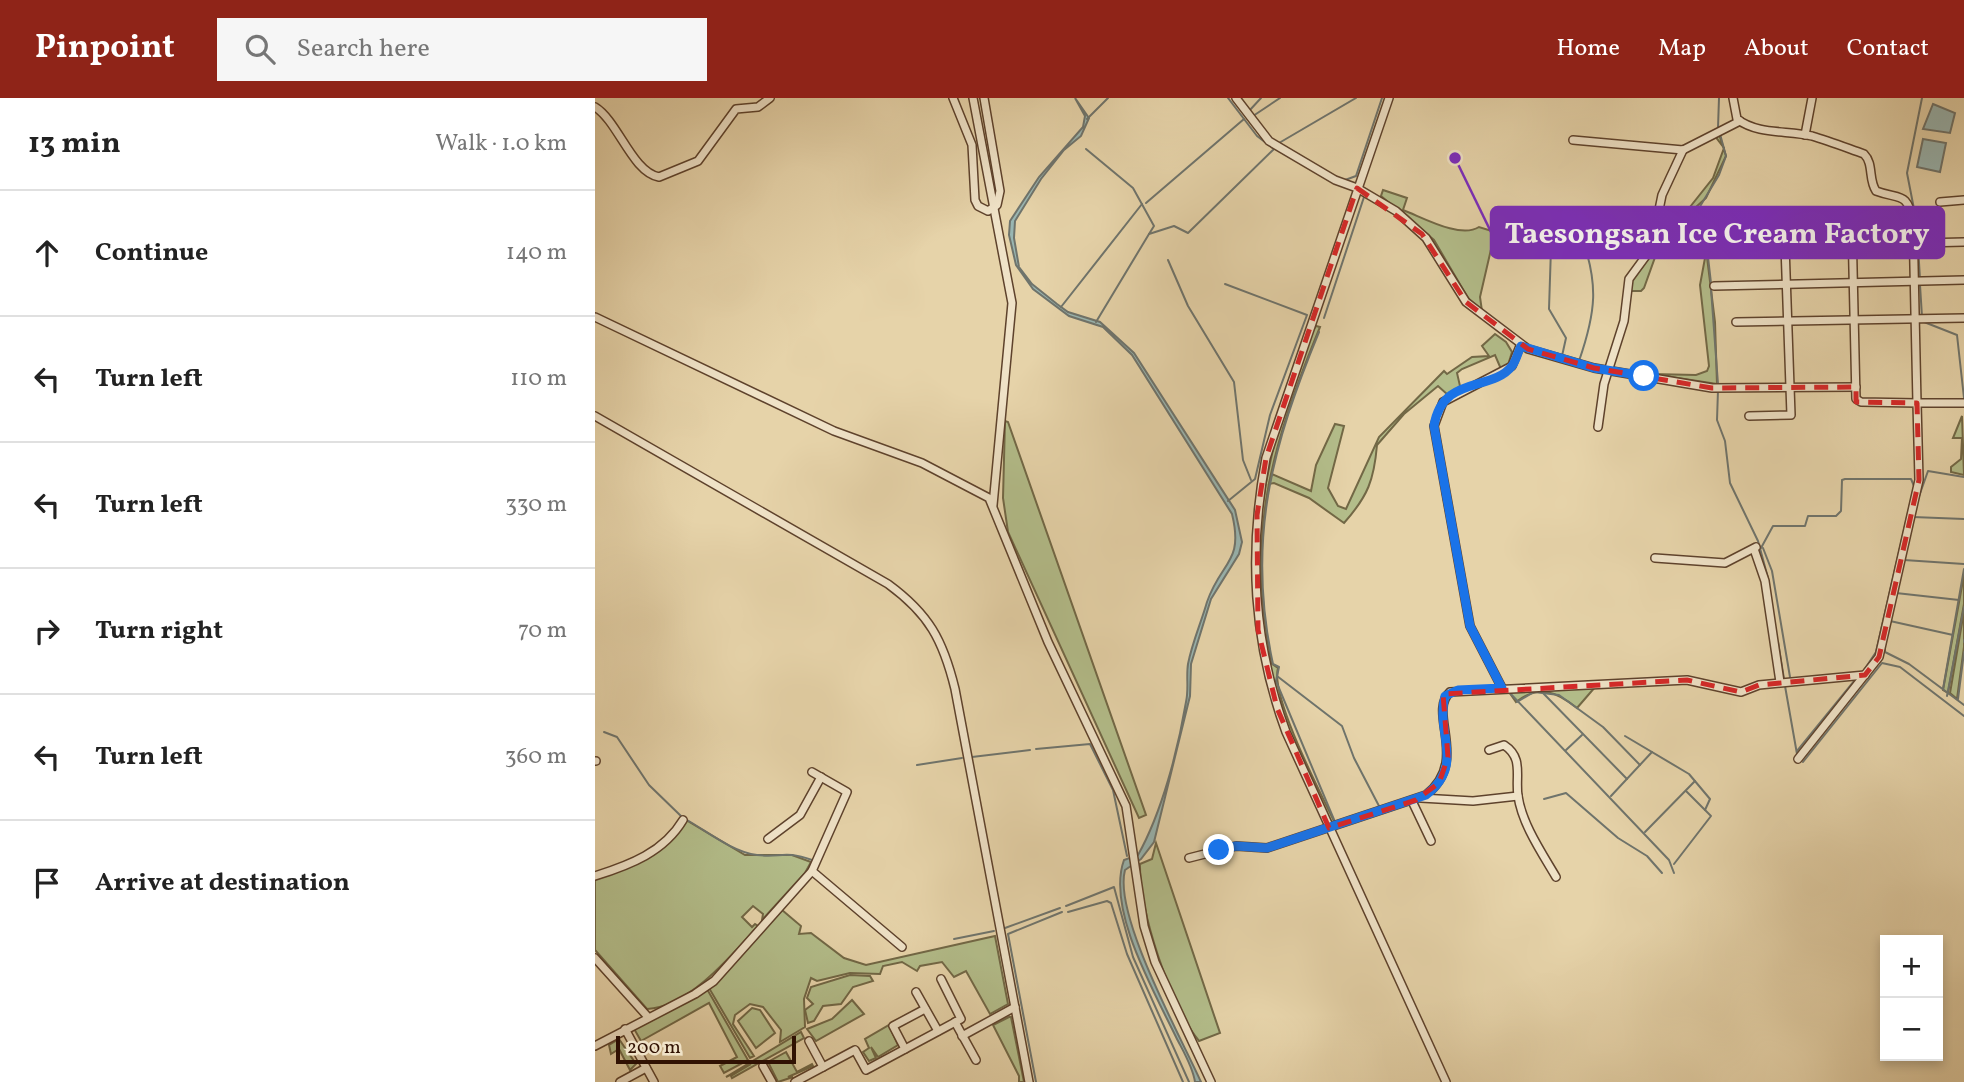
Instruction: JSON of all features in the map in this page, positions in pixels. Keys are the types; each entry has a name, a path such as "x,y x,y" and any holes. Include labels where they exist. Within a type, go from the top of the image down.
{"street":[{"path":"595,107 604,113 632,154 651,174 659,177 698,161 736,109 758,107 769,98"},
{"path":"953,98 972,145 975,200 982,209 994,208 1000,200 984,98"},
{"path":"974,98 1011,303 993,505"},
{"path":"1236,98 1269,141 1335,180 1357,188 1396,211 1426,238 1467,302 1521,346 1609,370 1712,388 1856,387"},
{"path":"1389,98 1266,458 1254,556 1258,630 1268,680 1286,732 1447,1082"},
{"path":"1733,98 1740,121"},
{"path":"1805,135 1812,98"},
{"path":"1573,140 1683,150 1740,121 1767,130 1805,135 1867,156 1871,182 1876,191 1901,196 1908,202 1916,242 1918,282 1919,480 1882,649 1865,675 1798,758"},
{"path":"1598,427 1598,413 1624,321 1629,279 1651,249 1662,195 1683,150"},
{"path":"1940,202 1964,200"},
{"path":"1853,226 1856,399 1861,402 1964,403"},
{"path":"1712,248 1964,242"},
{"path":"1749,416 1791,415 1785,246"},
{"path":"1714,286 1964,280"},
{"path":"595,317 834,431 922,463 984,494 993,505 1010,555 1048,642 1118,787 1131,824 1144,926 1155,962 1211,1082"},
{"path":"1736,322 1964,318"},
{"path":"1502,688 1470,626 1434,426 1443,402 1512,366 1521,346"},
{"path":"595,416 888,584 928,621 947,657 955,689 1029,1082"},
{"path":"1655,558 1725,563 1755,548 1765,581 1780,682"},
{"path":"1189,858 1236,846 1267,848 1421,798 1439,783 1447,765 1445,696 1458,690 1686,680 1741,692 1759,685 1780,682 1865,675"},
{"path":"1489,750 1504,745 1518,763 1518,796 1534,838 1556,877"},
{"path":"595,1046 709,986 812,871 847,792 811,772"},
{"path":"768,839 800,815 821,777"},
{"path":"1421,798 1473,801 1518,796"},
{"path":"1412,801 1431,841"},
{"path":"595,876 626,865 666,844 683,820"},
{"path":"812,871 902,947"},
{"path":"595,958 648,1017"},
{"path":"796,1082 855,1050 866,1070 961,1018 941,979"},
{"path":"916,992 938,1031"},
{"path":"962,1036 1015,1007"},
{"path":"905,1049 893,1026 925,1009"},
{"path":"955,1022 976,1060"},
{"path":"625,1029 654,1082"},
{"path":"809,1041 823,1067"},
{"path":"763,1066 772,1082"},
{"path":"620,1082 646,1068"}],"highlighted area":[{"path":"1357,188 1422,234 1466,302 1528,349 1594,368 1712,388 1856,387 1856,402 1917,403 1919,480 1879,657 1865,675 1759,685 1741,692 1687,680 1443,694 1448,757 1439,783 1416,800 1329,828 1277,708 1258,630 1257,515 1266,458"}],"green space":[{"path":"1724,149 1726,156 1706,198 1696,207 1695,213 1709,246 1707,257 1715,322 1717,384 1652,374 1696,375 1707,371 1709,366 1700,285 1705,258 1693,250 1690,207 1713,178"},
{"path":"1383,190 1407,198 1403,210 1441,226 1462,230 1479,227 1495,232 1480,297 1482,311 1468,298 1434,240 1381,196"},
{"path":"1657,235 1658,249 1644,288 1641,291 1629,291 1630,280"},
{"path":"1316,326 1320,327 1288,412 1267,492 1261,573 1264,617 1272,664 1278,668 1281,700 1308,768 1335,823 1331,825 1281,716 1270,678 1259,608 1259,538 1269,468 1300,361 1307,340"},
{"path":"1495,334 1506,342 1512,352 1508,365 1501,369 1495,355 1462,369 1457,373 1460,386 1448,395 1438,386 1404,414 1377,445 1368,487 1344,523 1309,498 1274,483 1269,484 1272,474 1311,491 1316,465 1335,424 1344,426 1328,488 1338,506 1346,509 1379,437 1444,371 1447,374 1472,357 1489,356 1482,346"},
{"path":"1962,416 1964,475 1951,472 1951,467 1961,459 1962,438 1953,438"},
{"path":"1005,421 1008,422 1146,815 1139,818 1008,532 1003,498"},
{"path":"1964,575 1964,604 1948,693 1943,690"},
{"path":"1964,611 1964,647 1957,699 1950,693"},
{"path":"1596,686 1577,708 1548,692 1532,693 1516,702 1509,692"},
{"path":"686,820 745,855 792,855 811,862 805,873 762,920 763,914 753,906 742,917 752,927 755,924 758,926 708,978 678,999 647,1009 595,950 595,878 657,850"},
{"path":"1156,843 1220,1033 1199,1041 1177,1005 1167,981 1145,906 1140,864 1152,859"},
{"path":"782,910 801,926 799,934 811,933 844,958 866,965 995,936 1008,1004 990,1014 966,971 954,977 942,962 920,966 917,971 902,962 883,966 880,974 850,973 817,981 811,978 804,999 805,1027 780,1042 781,1030 763,1007 750,1004 735,1015 733,1024 754,1056 750,1058 709,988"},
{"path":"850,975 870,976 873,981 853,987 841,1004 823,1006 814,1021 808,1023 805,1010 813,1004 807,998 811,987"},
{"path":"707,989 748,1060 724,1073 720,1066 737,1057 709,1003 641,1041 633,1027"},
{"path":"852,1000 864,1014 816,1041 807,1029 832,1019"},
{"path":"752,1008 760,1010 775,1033 756,1048 738,1021"},
{"path":"1009,1017 1024,1082 1019,1082 1019,1076 993,1025"},
{"path":"889,1025 898,1045 878,1057 871,1047 876,1058 869,1061 863,1052 869,1048 865,1039"},
{"path":"801,1032 804,1038 732,1078 731,1076 751,1064 726,1077"},
{"path":"619,1039 636,1064 630,1070 619,1049 611,1054 609,1045"},
{"path":"786,1052 797,1072 812,1064 813,1066 778,1082 768,1062"}],"water":[{"path":"1075,98 1089,118 1081,136 1064,150 1041,179 1015,221 1014,238 1019,267 1032,284 1057,304 1068,312 1100,322 1134,353 1235,510 1242,542 1239,554 1211,599 1191,664 1190,696 1154,842 1141,859 1125,870 1124,890 1139,945 1201,1082 1195,1082 1187,1059 1135,950 1127,926 1120,880 1124,860 1138,855 1162,800 1183,721 1192,648 1213,588 1233,553 1235,530 1232,514 1132,355 1103,327 1069,316 1033,289 1016,265 1009,235 1010,221 1039,177 1083,127 1085,116"},
{"path":"1933,104 1955,113 1950,133 1923,129"},
{"path":"1923,139 1946,143 1940,172 1917,167"}],"waterway":[{"path":"1087,119 1108,98"},
{"path":"1096,322 1149,234 1174,226 1188,233 1274,149 1257,136 1228,98"},
{"path":"1249,111 1261,98"},
{"path":"1253,116 1280,98"},
{"path":"1279,143 1356,98"},
{"path":"1345,180 1356,176 1382,98"},
{"path":"1718,128 1719,98"},
{"path":"1914,209 1907,173 1922,98"},
{"path":"1146,203 1244,119"},
{"path":"1711,283 1708,257 1710,243 1696,213 1719,175 1726,156 1720,134"},
{"path":"1086,149 1133,188 1154,226 1149,234"},
{"path":"1324,318 1364,197"},
{"path":"1061,307 1142,204"},
{"path":"1541,224 1551,248 1549,309 1566,338 1562,356"},
{"path":"1917,225 1918,240"},
{"path":"1579,361 1589,328 1593,298 1591,268 1581,235"},
{"path":"1918,246 1920,279"},
{"path":"1168,260 1188,306 1234,382 1243,460 1251,480"},
{"path":"1225,284 1307,315 1270,415 1255,479 1228,501"},
{"path":"1920,285 1922,317"},
{"path":"1711,289 1718,384"},
{"path":"1924,322 1957,335 1964,398"},
{"path":"1319,332 1302,374 1277,454 1268,494 1262,576 1265,619 1273,664 1279,667 1276,681 1335,822"},
{"path":"1718,390 1717,420 1725,441 1730,483 1758,541 1768,578"},
{"path":"1917,502 1928,471 1964,477"},
{"path":"1864,670 1876,652 1916,478"},
{"path":"1761,548 1773,526 1805,526 1808,516 1836,516 1841,511 1842,480 1911,479 1914,486"},
{"path":"1442,491 1451,538"},
{"path":"1913,517 1964,519"},
{"path":"1763,548 1772,571 1790,677"},
{"path":"1904,560 1964,564"},
{"path":"1943,689 1964,569"},
{"path":"1896,593 1959,600"},
{"path":"1947,696 1964,607"},
{"path":"1890,621 1953,635"},
{"path":"1470,633 1480,652"},
{"path":"1778,642 1784,679"},
{"path":"1885,644 1885,652 1909,664 1964,705"},
{"path":"1958,699 1964,652"},
{"path":"1803,762 1882,663 1900,667 1964,716"},
{"path":"1277,676 1342,726 1354,758 1379,806"},
{"path":"1797,751 1855,680"},
{"path":"1785,686 1797,754"},
{"path":"1508,691 1669,860 1674,873"},
{"path":"1517,702 1534,692 1559,695 1603,727 1640,765"},
{"path":"1542,692 1627,779"},
{"path":"604,732 617,737 649,785 682,817"},
{"path":"1566,750 1582,735"},
{"path":"1625,736 1689,774 1710,799 1705,810"},
{"path":"1036,749 1090,744 1113,790 1127,856"},
{"path":"972,757 1030,750"},
{"path":"1611,796 1652,752"},
{"path":"917,765 962,758"},
{"path":"1645,832 1695,781"},
{"path":"1674,864 1711,816 1686,791"},
{"path":"1544,799 1566,793 1618,838 1647,856 1662,873"},
{"path":"687,820 730,846 748,853 765,856 795,855 812,860"},
{"path":"1066,906 1114,887 1133,957 1189,1082"},
{"path":"1068,912 1107,901 1111,903 1127,954 1183,1082"},
{"path":"1005,928 1060,908"},
{"path":"1036,1082 1008,934 1062,912"},
{"path":"954,939 994,931"}],"place":[{"name":"Taesongsan Ice Cream Factory","path":"1455,158"}],"route":[{"path":"1219,850 1236,846 1267,848 1426,795 1439,783 1447,765 1445,696 1458,690 1502,688 1470,626 1440,450 1435,438 1436,414 1443,402 1512,366 1521,346 1594,368 1644,376"}]}
